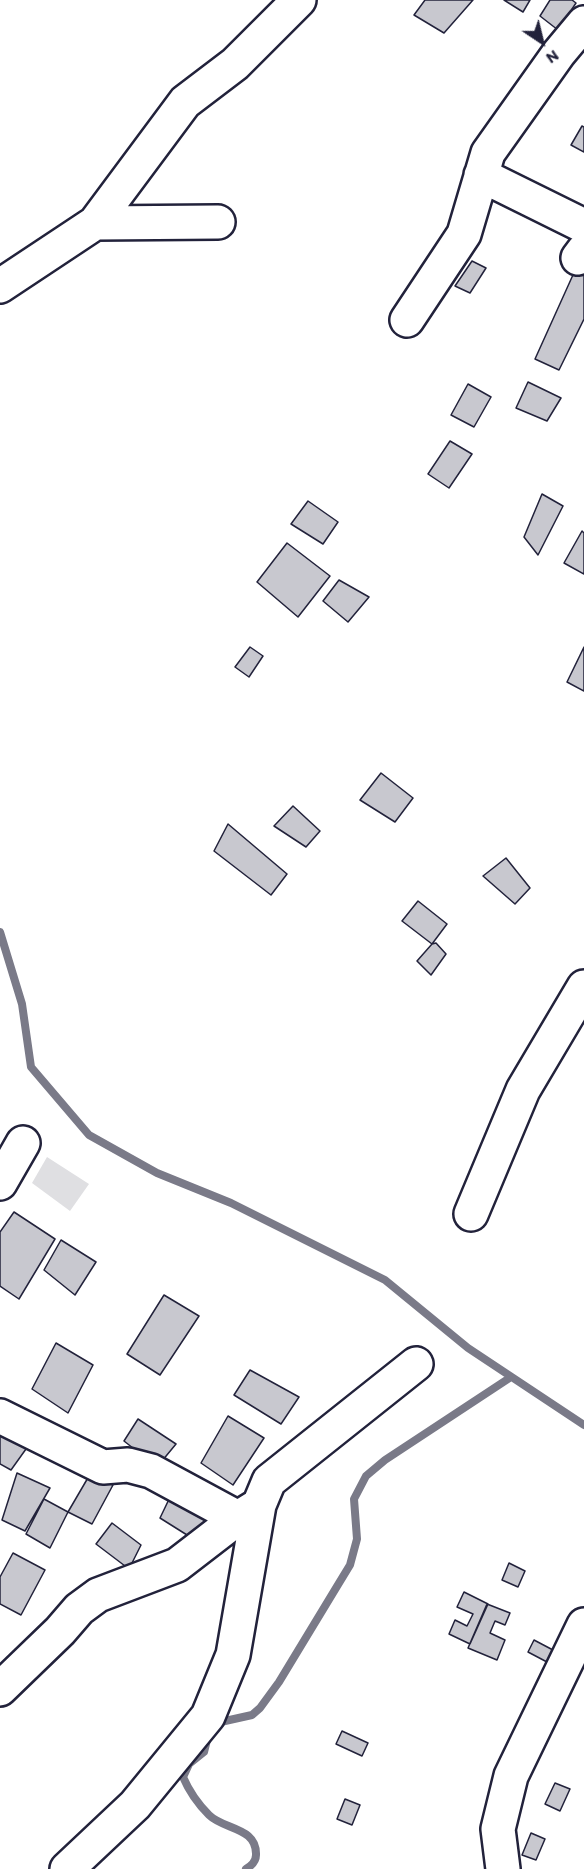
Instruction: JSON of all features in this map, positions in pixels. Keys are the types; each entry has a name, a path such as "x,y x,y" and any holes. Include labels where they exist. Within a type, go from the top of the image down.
{"street":[{"path":"0,286 95,223 185,102 235,64 298,0"},
{"path":"407,320 464,234 488,153 559,53 584,22"},
{"path":"481,175 584,226"},
{"path":"95,223 218,222"},
{"path":"471,1214 524,1090 584,987"},
{"path":"0,1183 23,1143"},
{"path":"0,1689 60,1631 79,1609 98,1595 177,1565 248,1511 269,1481 416,1364"},
{"path":"0,1416 103,1467 128,1465 151,1471 248,1511"},
{"path":"67,1869 135,1805 208,1716 233,1655 248,1511"},
{"path":"503,1869 498,1829 511,1776 584,1625"}],"shaded area":[{"path":"47,1157 89,1184 70,1211 32,1183"}],"building":[{"path":"425,0 473,0 444,33 414,15"},
{"path":"504,0 530,0 523,12"},
{"path":"550,0 572,0 576,3 558,30 540,16"},
{"path":"582,126 584,127 584,152 571,145"},
{"path":"472,261 486,268 470,293 455,286"},
{"path":"577,266 584,269 584,319 559,370 535,359"},
{"path":"528,382 561,398 547,421 516,408"},
{"path":"468,384 491,397 474,427 451,415"},
{"path":"450,441 472,454 449,488 428,474"},
{"path":"542,494 563,506 538,555 524,537"},
{"path":"308,501 338,522 323,544 291,524"},
{"path":"582,531 584,533 584,574 564,563"},
{"path":"287,543 330,576 298,617 257,582"},
{"path":"339,580 369,597 348,622 323,601"},
{"path":"250,647 263,656 249,677 235,667"},
{"path":"584,647 584,691 567,682"},
{"path":"381,773 413,798 395,822 360,800"},
{"path":"293,806 320,831 306,847 274,826"},
{"path":"228,824 287,874 271,895 214,851"},
{"path":"506,858 530,888 515,904 483,876"},
{"path":"418,901 447,924 432,944 402,921"},
{"path":"436,943 446,954 431,975 417,961 432,944"},
{"path":"14,1212 55,1239 19,1299 0,1286 0,1232"},
{"path":"61,1240 96,1262 75,1295 44,1270"},
{"path":"164,1295 199,1316 160,1375 127,1354"},
{"path":"56,1343 93,1365 68,1413 32,1389"},
{"path":"250,1370 299,1397 281,1424 234,1395"},
{"path":"228,1416 264,1438 233,1485 201,1463"},
{"path":"138,1419 176,1444 157,1467 124,1441"},
{"path":"0,1426 31,1442 11,1470 0,1464"},
{"path":"17,1473 50,1488 25,1531 2,1520"},
{"path":"89,1476 113,1485 92,1524 68,1512"},
{"path":"172,1493 208,1513 195,1540 160,1518"},
{"path":"44,1499 68,1512 50,1548 26,1534"},
{"path":"112,1523 141,1545 129,1569 96,1544"},
{"path":"13,1553 45,1570 21,1615 0,1604 0,1577"},
{"path":"509,1563 525,1571 518,1587 502,1580"},
{"path":"464,1592 488,1604 470,1644 449,1634 455,1620 467,1626 473,1614 457,1607"},
{"path":"487,1604 510,1613 505,1625 495,1621 490,1633 505,1640 497,1660 468,1648"},
{"path":"534,1640 553,1650 547,1662 528,1652"},
{"path":"342,1731 368,1743 362,1756 336,1744"},
{"path":"555,1783 570,1789 560,1811 545,1804"},
{"path":"345,1799 360,1805 352,1825 337,1819"},
{"path":"531,1833 545,1839 536,1860 522,1855"}],"waterway":[{"path":"0,932 22,1004 31,1067 89,1135 157,1173 231,1203 385,1280 468,1348 584,1425"},
{"path":"216,1723 252,1715 279,1682 350,1565 357,1539 354,1499 366,1476 385,1460 511,1377"},
{"path":"208,1736 204,1752 189,1764 183,1777 194,1797 209,1815 239,1830 251,1839 255,1846 256,1857 246,1869"}]}
